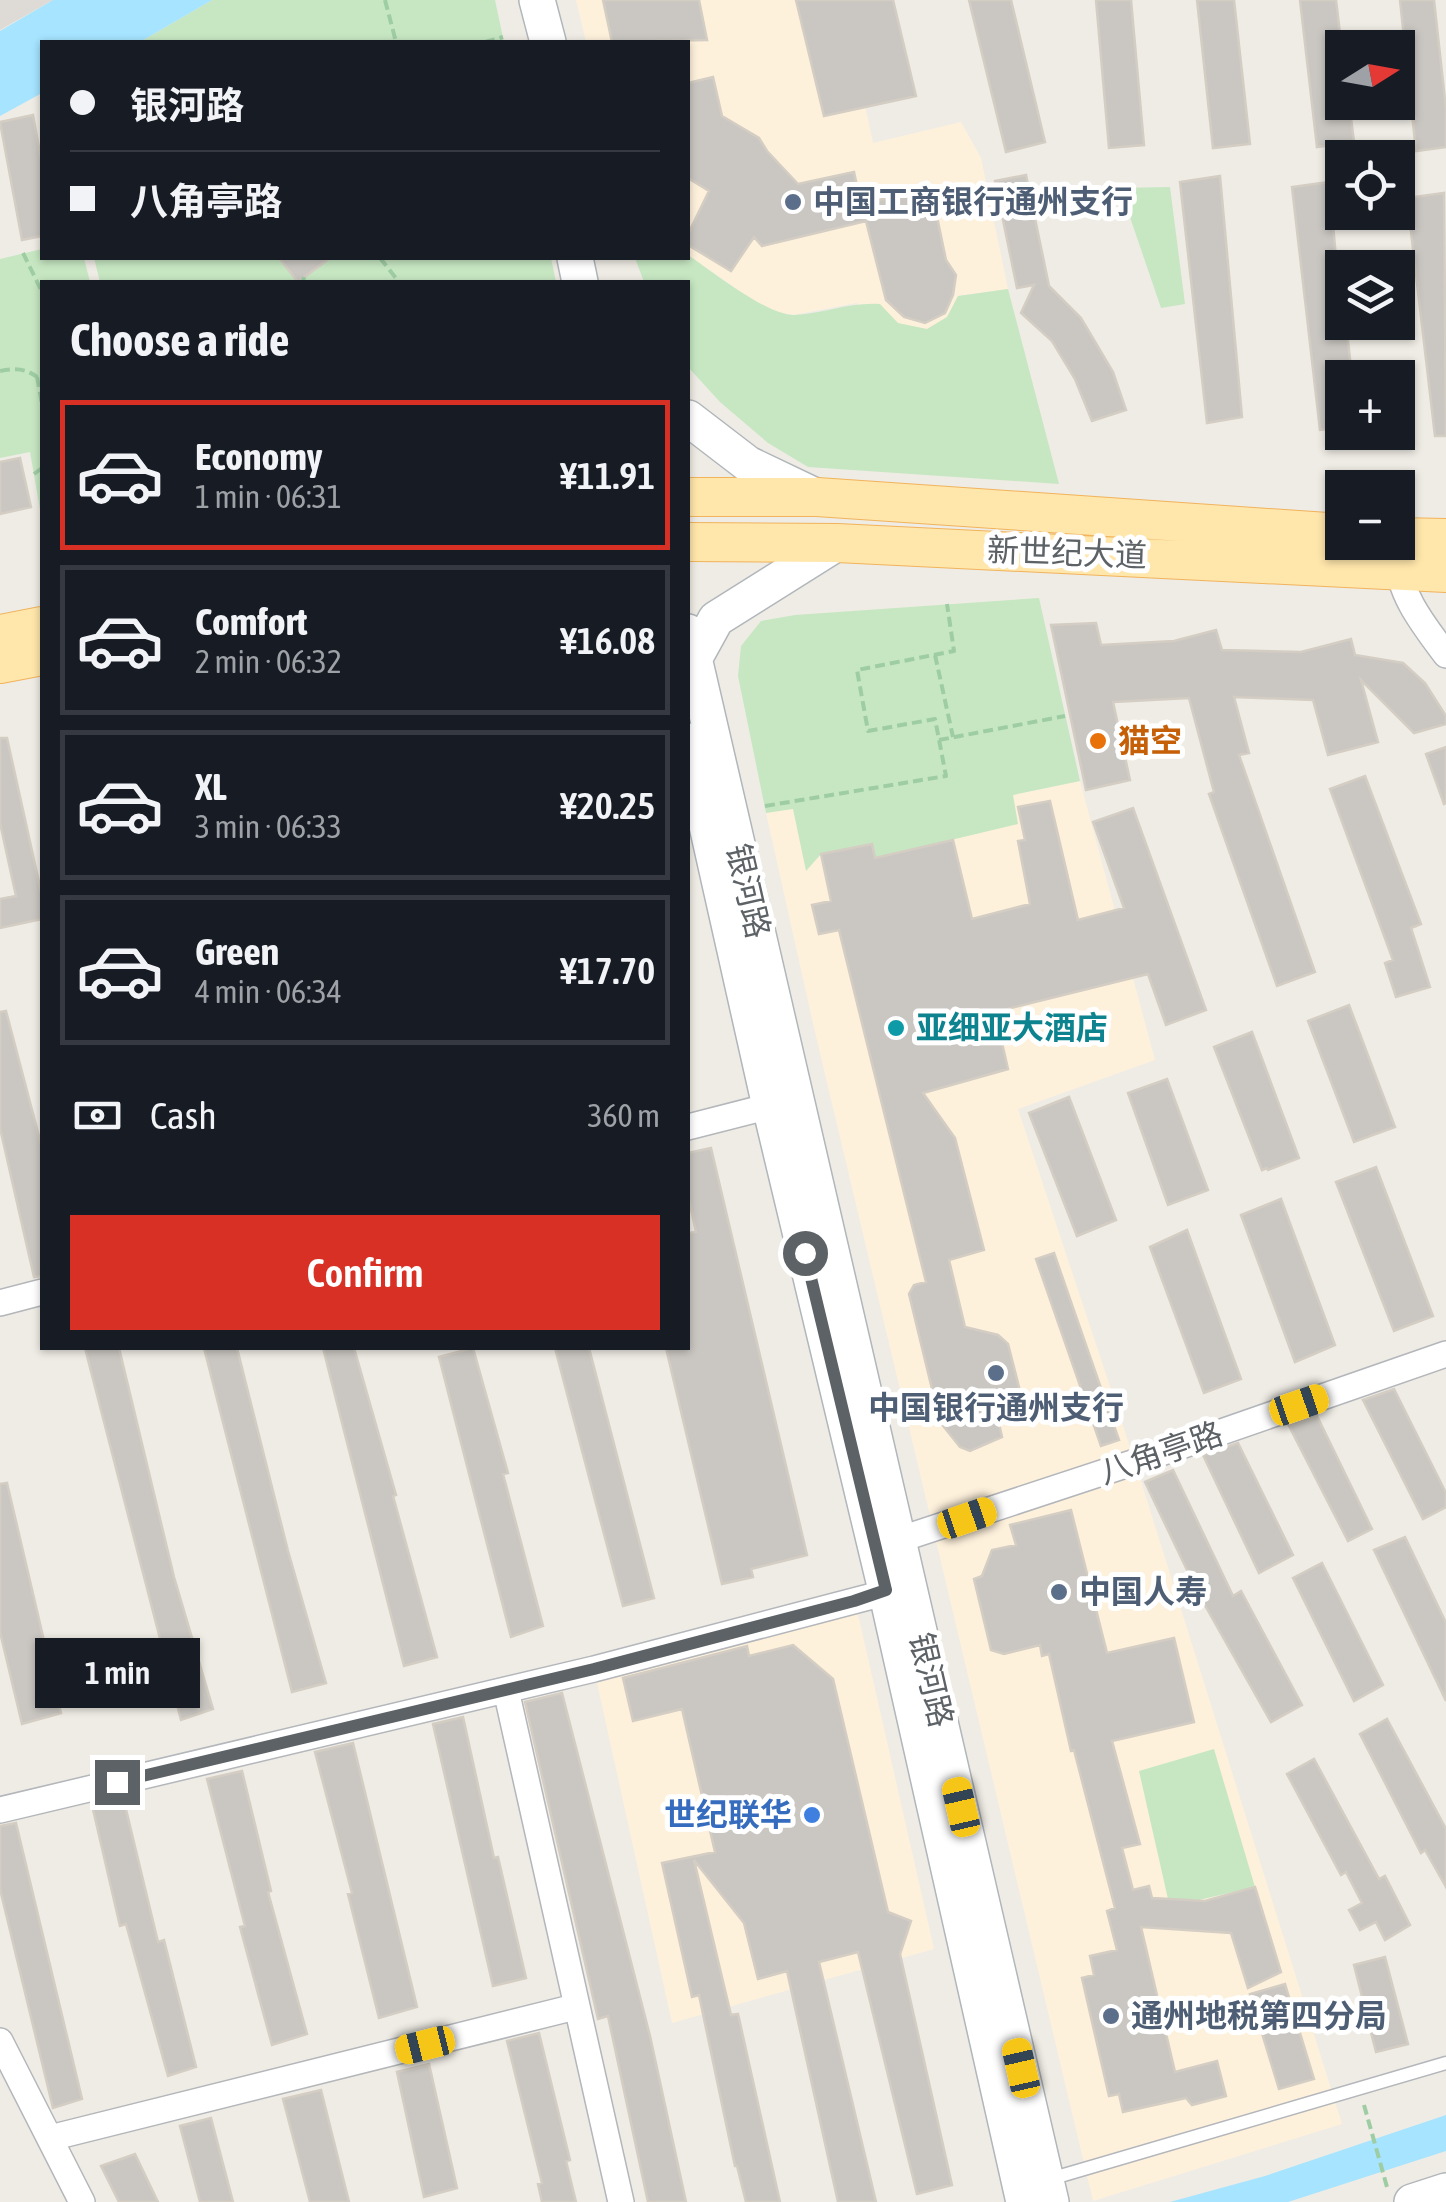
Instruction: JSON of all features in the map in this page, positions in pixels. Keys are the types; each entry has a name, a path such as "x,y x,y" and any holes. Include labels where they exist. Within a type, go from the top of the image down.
{"main road":[{"path":"514,40 516,0"},
{"path":"538,0 548,40"},
{"path":"690,420 748,464 817,497"},
{"name":"新世纪大道","path":"690,497 817,497 1325,532"},
{"name":"新世纪大道","path":"1415,544 1446,538"},
{"name":"新世纪大道","path":"690,542 1325,547"},
{"path":"691,645 716,619 837,543"},
{"name":"新世纪大道","path":"1415,556 1446,572"},
{"path":"0,634 40,626"},
{"name":"银河路","path":"691,645 887,1544"},
{"path":"0,664 40,656"},
{"name":"银河路","path":"690,750 770,1106 898,1589 1035,2193"},
{"path":"1412,2202 1446,2191"}],"street":[{"path":"1401,560 1417,616 1446,656"},
{"path":"690,1126 770,1106"},
{"path":"0,1303 40,1293"},
{"name":"八角亭路","path":"887,1544 1446,1354"},
{"path":"0,1810 506,1690 898,1589"},
{"path":"506,1690 620,2202"},
{"path":"50,2138 575,2008"},
{"path":"0,2040 82,2202"}],"lane":[{"path":"1035,2193 1446,2063"}],"path":[{"path":"385,0 395,40"},
{"path":"23,254 40,288"},
{"path":"382,260 397,280"},
{"path":"0,371 13,368 40,376"},
{"path":"34,474 40,470"},
{"path":"765,806 946,776 935,719 868,731 856,670 954,651 947,604"},
{"path":"935,655 953,737"},
{"path":"939,740 1065,716"},
{"path":"1360,2090 1391,2202"}],"shaded area":[{"path":"0,0 53,0 0,30"},
{"path":"576,0 843,0 873,143 961,122 981,158 1008,289 958,296 947,317 927,329 898,324 856,303 793,315 767,310 690,256 690,40 586,40"},
{"path":"1080,781 1155,1060 1018,1109 1135,1462 1342,2124 1093,2201 766,813 793,808 807,870 821,854 872,844 875,858 1017,824 1013,795"},
{"path":"855,1601 934,1949 672,2023 594,1669"}],"green space":[{"path":"212,0 495,0 504,40 143,40"},
{"path":"1170,187 1185,304 1161,308 1120,188"},
{"path":"40,249 40,260 84,260 90,280 40,280 40,510 30,452 0,458 0,259"},
{"path":"690,256 756,301 784,313 795,315 880,304 898,323 927,329 947,317 958,296 1008,289 1059,484 808,467 768,443 720,402 690,369 690,280 643,280 636,260 690,260"},
{"path":"94,260 551,260 556,280 100,280"},
{"path":"1039,598 1080,781 1013,795 1018,824 875,858 872,844 821,854 806,871 793,809 766,813 738,676 741,646 761,621 795,615"},
{"path":"1214,1749 1255,1887 1199,1900 1168,1899 1139,1771"}],"water":[{"path":"53,0 212,0 143,40 40,40 40,94 0,116 0,31"},
{"path":"1446,2115 1446,2151 1288,2202 1170,2202 1265,2176"}],"building":[{"path":"603,0 699,0 707,40 612,40"},
{"path":"796,0 893,0 916,96 824,116"},
{"path":"969,0 1011,0 1045,142 1006,152"},
{"path":"1096,0 1131,0 1144,145 1109,148"},
{"path":"1197,0 1234,0 1250,144 1213,148"},
{"path":"1300,0 1336,0 1340,30 1325,30 1325,120 1351,120 1354,140 1325,140 1325,146 1317,147"},
{"path":"1400,0 1434,0 1446,109 1446,147 1416,151 1413,120 1415,30 1403,30"},
{"name":"中国工商银行通州支行","path":"713,77 722,116 759,138 798,184 854,172 861,204 931,188 946,260 956,275 945,313 925,323 904,317 886,300 866,221 762,246 754,237 731,271 690,246 690,230 709,191 690,179 690,83"},
{"path":"33,115 40,153 40,236 22,240 0,122"},
{"path":"1026,175 1049,286 1081,318 1113,372 1126,410 1092,421 1075,379 1052,341 1021,313 1034,285 1017,288 995,181"},
{"path":"1220,176 1242,417 1207,423 1180,182"},
{"path":"1325,183 1325,230 1333,230 1335,250 1325,250 1325,340 1348,340 1350,360 1325,360 1325,430 1320,430 1292,187"},
{"path":"1444,193 1446,436 1435,436 1411,230 1415,230 1415,197"},
{"path":"281,260 327,260 301,280"},
{"path":"20,458 31,507 0,514 0,462"},
{"path":"1096,623 1101,645 1174,641 1216,630 1222,650 1301,652 1351,639 1355,655 1403,663 1425,683 1446,716 1446,724 1414,733 1361,680 1378,742 1328,755 1313,700 1234,697 1249,753 1239,755 1315,972 1277,986 1209,794 1214,792 1189,698 1113,702 1130,780 1086,790 1051,625"},
{"path":"0,738 7,738 40,887 40,919 0,928 0,899 16,896 0,823"},
{"path":"1446,747 1446,803 1444,804 1426,754"},
{"path":"1365,776 1421,924 1411,928 1430,987 1396,997 1385,963 1393,960 1330,789"},
{"path":"1050,801 1078,920 1124,908 1093,822 1133,808 1206,1010 1166,1025 1148,974 995,1012 1008,1069 923,1093 955,1138 984,1250 949,1260 965,1327 998,1335 1008,1344 1020,1391 1010,1418 998,1419 1002,1437 970,1451 960,1447 940,1422 909,1294 914,1285 926,1282 839,930 819,934 812,905 831,901 821,854 872,844 875,858 953,840 972,919 1030,904 1018,841 1025,840 1018,807"},
{"path":"1349,1005 1395,1127 1354,1142 1308,1021"},
{"path":"6,1011 40,1140 40,1276 34,1277 0,1128 0,1012"},
{"path":"1252,1032 1299,1158 1268,1170 1262,1170 1214,1047"},
{"path":"1167,1079 1208,1190 1168,1205 1128,1093"},
{"path":"1069,1097 1116,1220 1077,1236 1029,1113"},
{"path":"711,1148 807,1555 751,1569 753,1577 722,1584 666,1350 690,1350 690,1233 696,1232 690,1204 690,1153"},
{"path":"1376,1167 1433,1316 1394,1331 1336,1182"},
{"path":"1281,1199 1335,1345 1295,1362 1241,1215"},
{"path":"1187,1230 1241,1379 1204,1393 1150,1247"},
{"path":"1054,1253 1119,1440 1101,1446 1036,1259"},
{"path":"86,1350 119,1350 174,1577 213,1709 181,1720"},
{"path":"205,1350 238,1350 326,1683 292,1692"},
{"path":"324,1350 355,1350 396,1495 393,1496 437,1657 404,1666"},
{"path":"474,1350 508,1473 503,1474 543,1626 511,1637 439,1357"},
{"path":"556,1350 590,1350 654,1598 623,1606"},
{"path":"1394,1389 1446,1493 1446,1507 1423,1519 1363,1400"},
{"path":"1317,1416 1372,1529 1348,1541 1289,1426"},
{"path":"1238,1443 1293,1555 1259,1573 1203,1455"},
{"path":"1173,1470 1233,1596 1241,1591 1302,1705 1271,1722 1198,1593 1145,1482"},
{"path":"7,1483 61,1713 22,1724 0,1632 0,1484"},
{"path":"1071,1510 1107,1653 1174,1638 1194,1722 1112,1741 1140,1844 1122,1848 1133,1890 1149,1886 1152,1898 1205,1901 1255,1887 1281,1972 1248,1988 1231,1933 1141,1927 1175,2072 1217,2061 1226,2096 1192,2105 1186,2098 1123,2112 1119,2094 1109,2096 1082,1978 1094,1975 1090,1956 1117,1950 1107,1911 1115,1908 1074,1750 1071,1751 1049,1654 1042,1656 1040,1645 1004,1654 991,1650 974,1579 982,1576 992,1550 1016,1545 1010,1525"},
{"path":"1405,1537 1446,1623 1446,1701 1374,1550"},
{"path":"1322,1563 1383,1685 1354,1701 1293,1578"},
{"path":"793,1645 833,1679 888,1912 911,1921 900,1954 952,2185 917,2194 858,1952 819,1962 876,2202 838,2202 787,1971 758,1979 744,1923 694,1860 731,2015 738,2014 780,2202 746,2202 699,1995 692,1997 662,1863 715,1852 682,1709 633,1721 623,1678 747,1646 749,1656"},
{"path":"562,1693 650,2036 686,2202 648,2202 608,2016 598,2019 525,1702"},
{"path":"463,1717 526,1978 493,1986 433,1724"},
{"path":"1387,1719 1446,1829 1446,1887 1425,1850 1421,1853 1360,1734"},
{"path":"353,1743 417,2007 379,2018 315,1752"},
{"path":"1314,1759 1379,1879 1385,1876 1410,1925 1385,1940 1376,1922 1360,1930 1349,1910 1362,1903 1346,1872 1341,1875 1287,1774"},
{"path":"242,1771 271,1891 268,1892 307,2034 272,2045 240,1927 245,1926 207,1779"},
{"path":"123,1797 158,1942 164,1940 196,2067 168,2076 126,1924 120,1926 92,1805"},
{"path":"16,1823 82,2099 53,2108 0,1889 0,1826"},
{"path":"1385,1957 1408,2044 1376,2052 1354,1965"},
{"path":"1285,1984 1314,2079 1279,2089 1250,1994"},
{"path":"539,2033 570,2160 566,2161 576,2202 542,2202 538,2184 542,2183 507,2041"},
{"path":"429,2064 457,2188 424,2197 397,2072"},
{"path":"321,2090 349,2202 310,2202 283,2099"},
{"path":"211,2118 233,2202 200,2202 180,2126"},
{"path":"135,2154 158,2202 119,2202 101,2166"}],"place":[{"name":"中国工商银行通州支行","path":"793,202"},
{"name":"猫空","path":"1098,741"},
{"name":"亚细亚大酒店","path":"896,1028"},
{"name":"中国银行通州支行","path":"996,1373"},
{"name":"中国人寿","path":"1059,1592"},
{"name":"世纪联华","path":"812,1815"},
{"name":"通州地税第四分局","path":"1111,2016"}],"route":[{"path":"117,1782 594,1669 886,1590 805,1253"}]}
